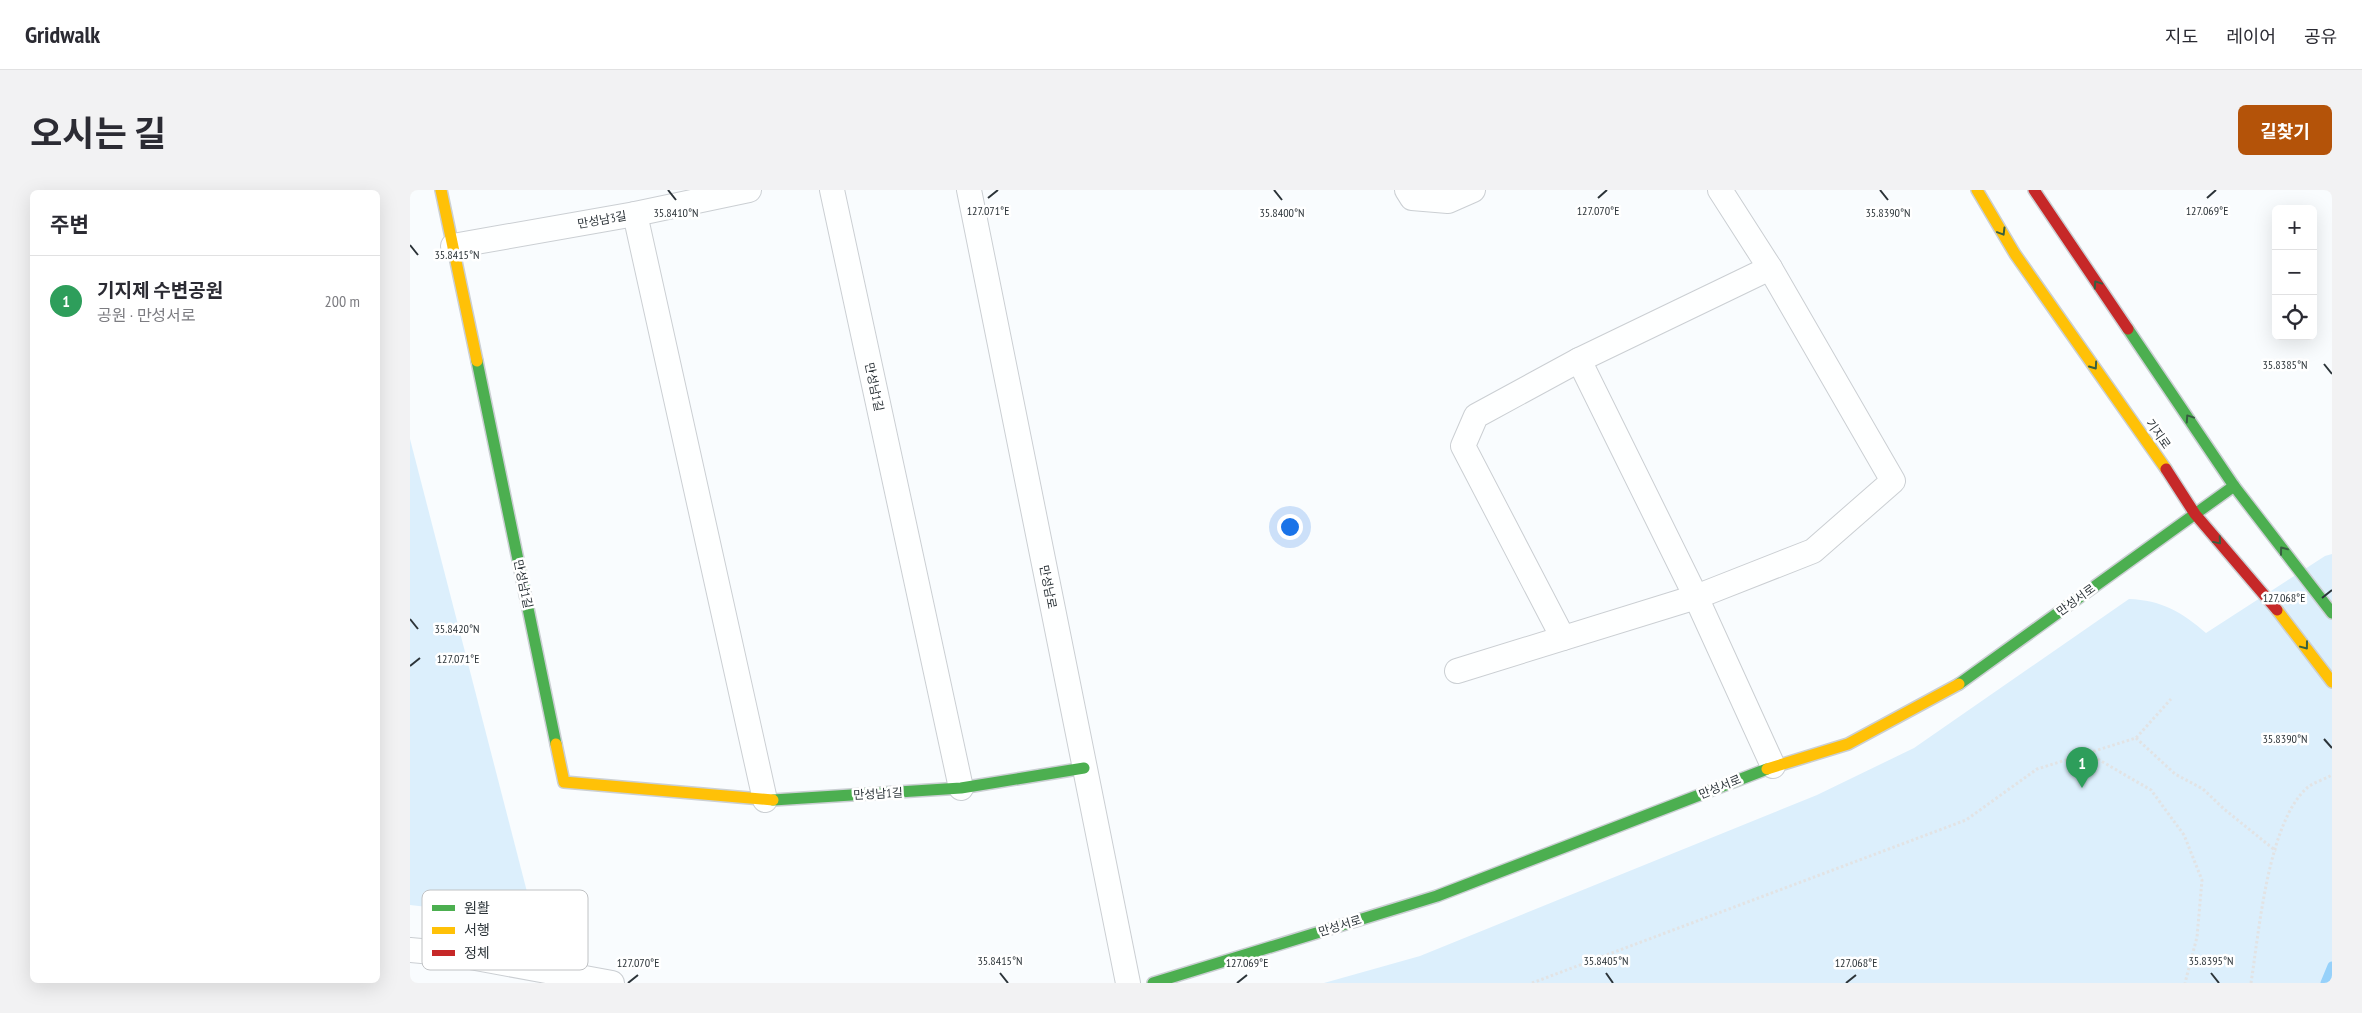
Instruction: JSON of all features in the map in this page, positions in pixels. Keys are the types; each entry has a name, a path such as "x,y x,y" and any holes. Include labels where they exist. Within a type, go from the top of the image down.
{"street":[{"name":"만성남1길","path":"441,190 564,782 765,800 962,788 1084,768"},
{"name":"만성남3길","path":"453,246 635,214 749,190"},
{"name":"만성남1길","path":"832,190 962,788"},
{"name":"만성남로","path":"969,190 1128,983"},
{"path":"1407,190 1412,198 1448,201 1473,190"},
{"path":"1457,672 1696,597 1813,550 1893,481 1770,268 1720,190"},
{"name":"기지로","path":"1977,190 2015,254 2156,453 2196,514 2278,611 2332,682"},
{"path":"2034,190 2234,486 2332,613"},
{"path":"635,214 765,800"},
{"path":"1563,638 1463,446 1476,416 1579,360 1770,268"},
{"path":"1579,360 1696,597 1773,766"},
{"name":"만성서로","path":"1153,983 1437,896 1773,766 1848,744 1959,684 2234,486"},
{"path":"541,970 612,983"}],"path":[{"path":"1532,983 1966,820 2038,769 2136,738 2171,699"},
{"path":"2136,738 2175,774 2203,789 2224,809 2276,850"},
{"path":"2088,754 2151,790 2184,835 2202,880 2197,937 2185,983"},
{"path":"2251,983 2264,893 2286,817 2308,788 2332,775"},
{"path":"410,982 414,983"}],"shaded area":[{"path":"410,439 527,890 422,890 422,906 410,905"},
{"path":"2332,554 2332,983 1324,983 1420,956 1817,795 1914,748 2129,599 2151,602 2170,608 2180,613 2206,633 2325,556"}],"waterway":[{"path":"2325,983 2332,966"}],"traffic: fast":[{"path":"2128,329 2234,486 2332,613"},
{"path":"477,361 556,744"},
{"path":"1959,684 2234,486"},
{"path":"773,800 961,788 1084,768"},
{"path":"1153,983 1437,896 1767,769"}],"traffic: slow":[{"path":"441,190 477,361"},
{"path":"1977,190 2015,254 2166,469"},
{"path":"2277,610 2332,682"},
{"path":"1767,769 1848,744 1959,684"},
{"path":"556,744 564,782 773,800"}],"traffic: jam":[{"path":"2034,190 2128,329"},
{"path":"2166,469 2195,514 2277,610"}],"place":[{"name":"기지제 수변공원","path":"2082,788"}]}
